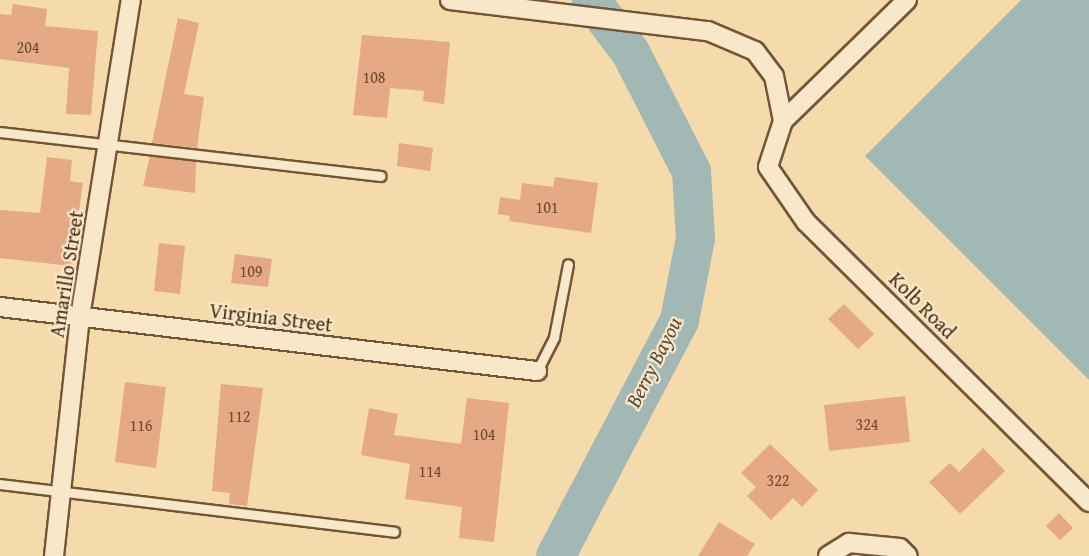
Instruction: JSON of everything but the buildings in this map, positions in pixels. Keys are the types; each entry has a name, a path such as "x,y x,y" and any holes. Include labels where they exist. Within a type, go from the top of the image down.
{"street":[{"name":"Amarillo Street","path":"54,556 80,317 110,145 131,0"},
{"path":"450,0 708,31 755,51 774,76 783,121"},
{"path":"783,121 907,0"},
{"name":"Kolb Road","path":"783,121 768,167 806,222 1089,502"},
{"name":"Virginia Street","path":"0,307 537,371"},
{"path":"828,556 849,543 900,548 908,556"}],"lane":[{"path":"0,132 380,176"},
{"path":"537,371 554,337 568,264"},
{"path":"0,484 394,532"}],"water":[{"path":"1021,0 1089,0 1089,380 865,156"}],"waterway":[{"name":"Berry Bayou","path":"555,556 679,320 695,238 691,171 630,52 591,0"}]}
